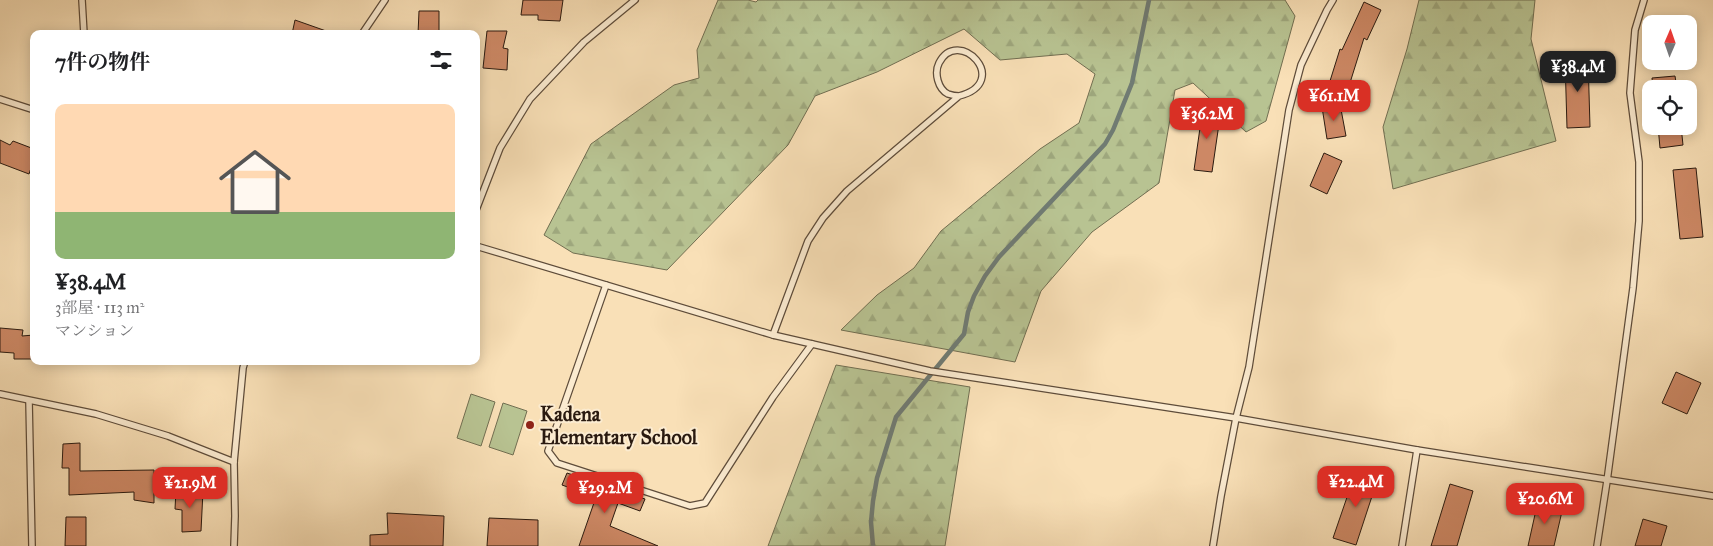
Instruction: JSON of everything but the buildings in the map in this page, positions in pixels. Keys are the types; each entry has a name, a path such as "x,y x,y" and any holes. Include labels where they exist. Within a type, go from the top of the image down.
{"lane":[{"path":"82,0 84,30"},
{"path":"365,30 385,0"},
{"path":"480,200 500,148 530,100 584,42 635,0"},
{"path":"1214,546 1221,496 1236,418 1249,368 1289,110 1301,65 1326,10 1333,0"},
{"path":"1597,546 1633,288 1639,221 1639,162 1630,93 1636,30 1644,0"},
{"path":"772,335 808,241 823,218 847,191 960,96 970,94 978,86 982,75 980,65 969,53 961,51 951,52 943,57 938,64 936,73 939,84 948,94 960,96"},
{"path":"0,99 30,109"},
{"path":"480,247 772,335 930,371 1236,418 1417,450 1713,496"},
{"path":"606,285 548,451 557,464 690,506 705,503 773,397 812,344"},
{"path":"234,546 234,462 244,365"},
{"path":"0,394 114,419 168,436 234,462"},
{"path":"29,401 32,546"},
{"path":"1402,546 1417,450"}],"green space":[{"path":"718,0 748,0 756,2 758,0 1285,0 1295,16 1266,121 1246,132 1193,83 1175,90 1159,183 1092,232 1041,291 1015,362 841,330 877,295 914,268 941,231 1040,149 1079,123 1095,74 1067,54 1000,60 964,29 877,72 815,96 788,145 667,270 573,253 544,235 591,144 674,85 699,78 697,50"},
{"path":"1419,0 1535,0 1531,39 1556,141 1393,189 1383,127 1407,49"},
{"path":"836,365 970,387 945,546 768,546"},
{"path":"471,394 495,402 481,446 457,438"},
{"path":"503,403 527,411 513,455 489,447"}],"waterway":[{"path":"873,546 871,522 877,478 896,417 964,334 968,312 974,296 985,276 999,257 1105,144 1113,130 1132,83 1149,0"}],"place":[{"name":"Kadena Elementary School","path":"530,425"}]}
